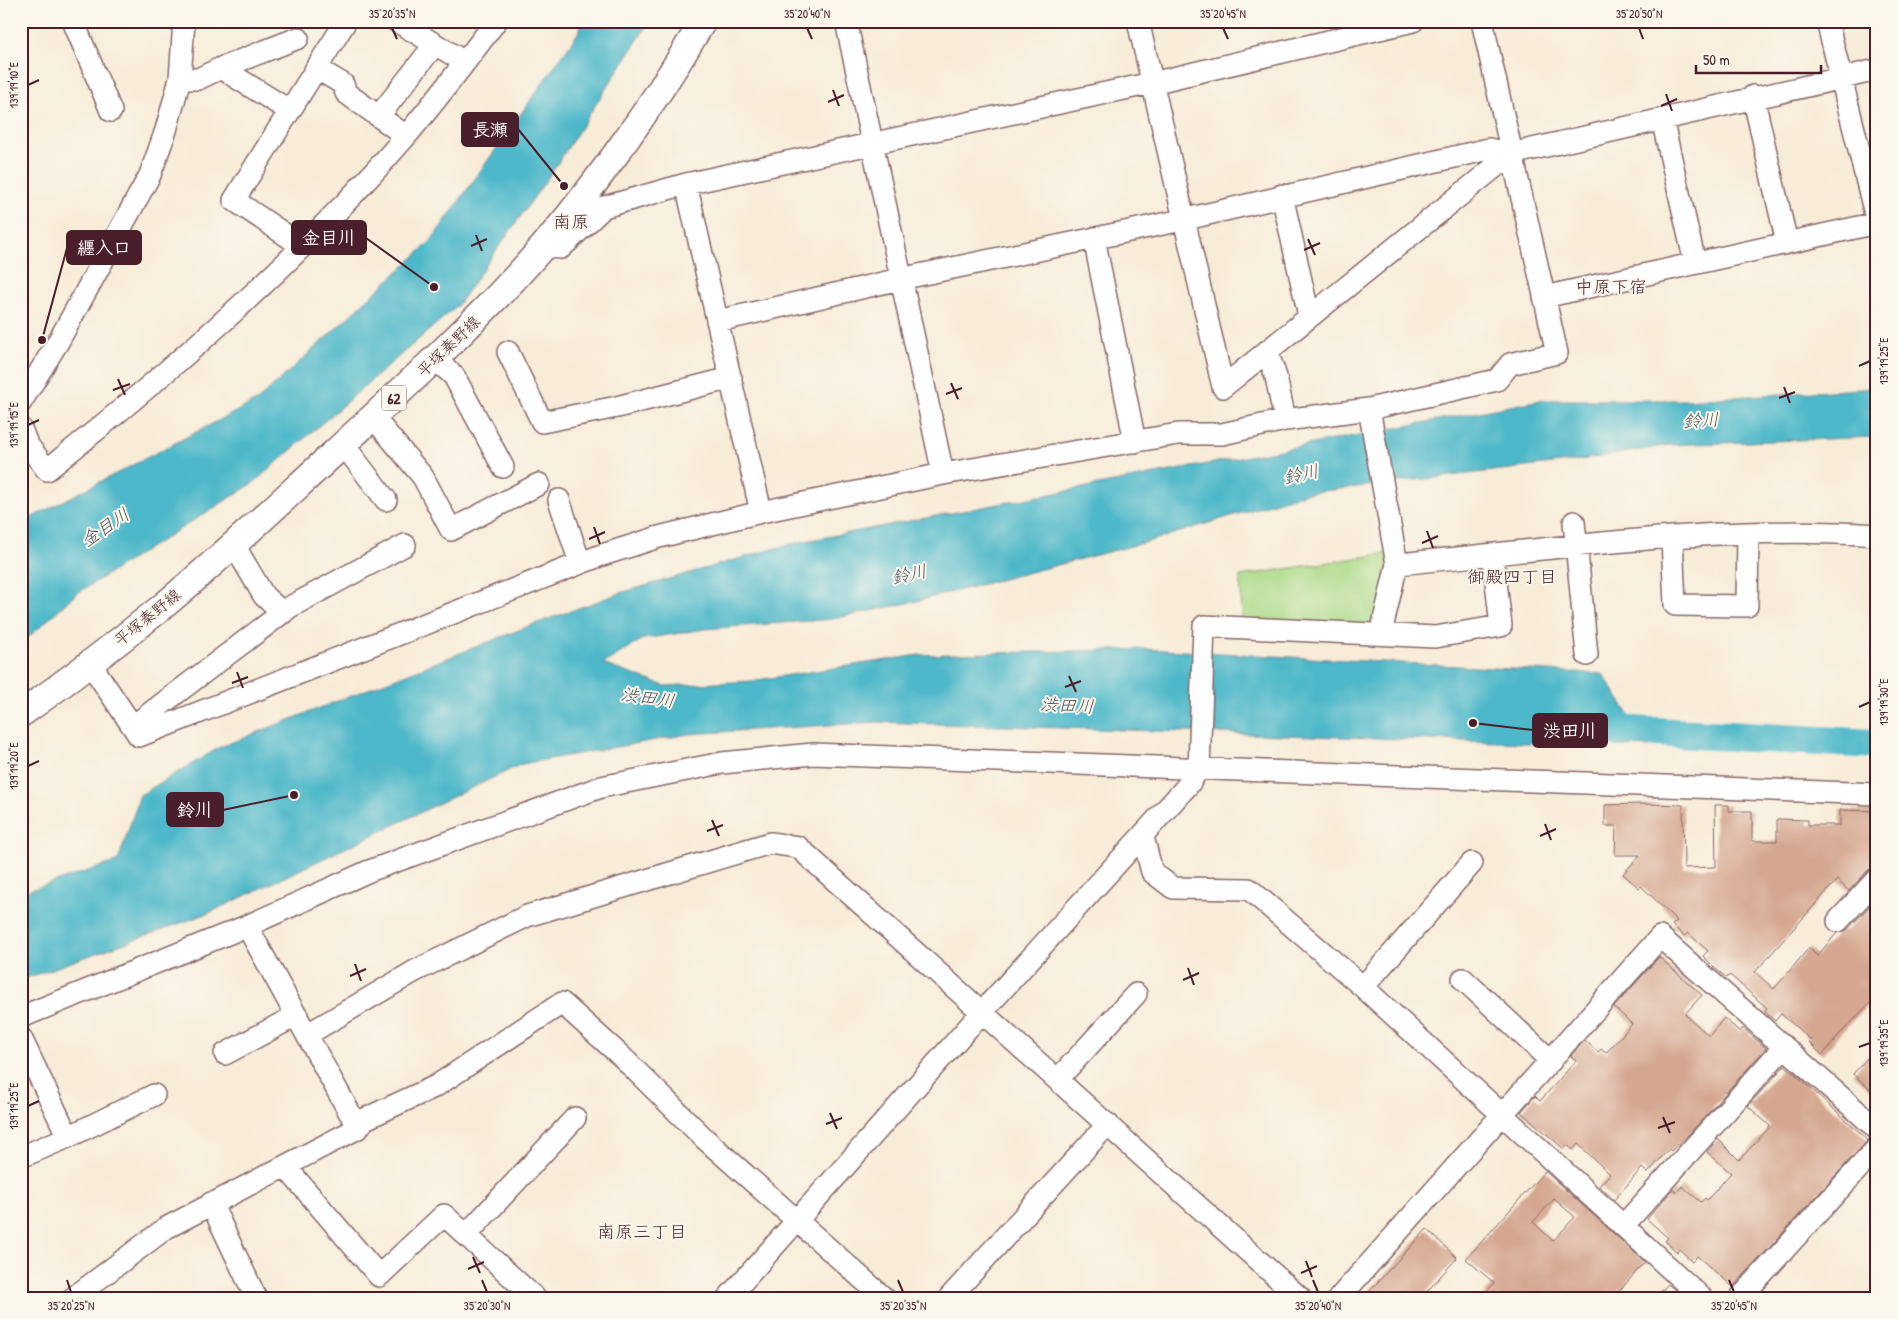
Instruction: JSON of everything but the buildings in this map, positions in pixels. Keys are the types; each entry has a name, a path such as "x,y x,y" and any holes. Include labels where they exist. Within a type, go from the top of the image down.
{"main road":[{"name":"平塚秦野線","path":"21,714 162,607 234,545 435,359 490,304 543,246 630,133 703,21"}],"street":[{"path":"73,21 111,111"},
{"path":"21,402 58,342 150,175 166,130 180,79 184,21"},
{"path":"302,246 234,200 346,21"},
{"path":"396,21 465,62"},
{"path":"21,429 27,444 46,470 194,348 302,246 406,136 496,21"},
{"path":"846,21 943,474"},
{"path":"1138,21 1182,220 1223,387 1511,154"},
{"path":"543,246 561,248 604,207 686,184 1152,83 1335,30 1413,21"},
{"path":"90,663 139,736 580,563 659,537 761,512 943,474 1178,434 1222,434 1285,420 1369,409 1497,380 1510,364 1557,353 1482,21"},
{"path":"1544,297 1877,222 1827,21"},
{"path":"180,79 198,79 298,38"},
{"path":"379,116 435,44"},
{"path":"221,68 290,112"},
{"path":"316,68 343,84 346,93 406,136"},
{"path":"718,322 900,279 1182,220 1282,195 1489,150 1511,154 1877,70"},
{"path":"1754,97 1787,243"},
{"path":"1662,120 1695,263"},
{"path":"686,184 761,512"},
{"path":"1282,195 1309,316"},
{"path":"1094,238 1135,442"},
{"path":"1267,351 1276,377 1285,420"},
{"path":"508,352 542,422 617,407 731,378"},
{"path":"435,359 454,376 502,467"},
{"path":"1369,409 1397,564 1381,633"},
{"path":"373,417 423,477 452,530 538,484"},
{"path":"343,444 386,500"},
{"path":"559,500 580,563"},
{"path":"1574,522 1587,655"},
{"path":"1397,564 1575,545 1672,538 1824,532 1877,535"},
{"path":"1672,538 1675,605 1747,606 1748,534"},
{"path":"234,545 264,596 283,613"},
{"path":"133,726 283,613 405,546"},
{"path":"728,1298 983,1011 1143,837 1189,784 1199,768 1204,626 1436,637 1501,626 1493,555"},
{"path":"21,1017 247,926 369,871 601,787 722,763 813,754 1877,794"},
{"path":"1143,837 1152,872 1173,888 1249,889 1362,987 1702,1298"},
{"path":"308,1034 415,970 527,916 770,843 798,847 983,1011 1300,1298"},
{"path":"1362,987 1472,862"},
{"path":"1838,921 1877,879"},
{"path":"247,926 358,1128"},
{"path":"1339,1298 1660,937 1877,1129"},
{"path":"1463,979 1551,1061"},
{"path":"1058,1079 1136,994"},
{"path":"73,1298 145,1241 212,1203 358,1128 365,1119 436,1086 562,1003 622,1056 705,1139 799,1220 884,1298"},
{"path":"225,1054 297,1015"},
{"path":"21,1038 68,1137"},
{"path":"1623,1226 1784,1048"},
{"path":"21,1157 68,1137 154,1095"},
{"path":"466,1235 575,1118"},
{"path":"949,1298 1108,1124"},
{"path":"1740,1298 1877,1148"},
{"path":"285,1166 379,1276 444,1215 535,1298"},
{"path":"212,1203 256,1298"}],"green space":[{"path":"1388,553 1389,578 1373,626 1242,620 1240,576"}],"water":[{"path":"583,21 650,21 552,172 457,306 252,484 76,594 21,644 21,523 258,400 430,242 578,33"},
{"path":"1877,388 1877,437 1669,445 1569,462 1306,493 1147,542 917,601 833,619 705,629 643,639 603,664 665,686 751,681 919,655 1146,649 1603,674 1650,747 877,722 689,734 522,764 209,913 21,980 21,893 118,861 140,795 220,747 529,626 620,593 790,544 1541,400 1686,400"}],"waterway":[{"name":"渋田川","path":"1598,729 1877,744"}],"place":[{"name":"長瀬","path":"564,186"},
{"name":"金目川","path":"434,287"},
{"name":"纒入口","path":"42,340"},
{"name":"渋田川","path":"1473,723"},
{"name":"鈴川","path":"294,795"}],"district":[{"name":"南原","path":"571,221"},
{"name":"中原下宿","path":"1611,286"},
{"name":"御殿四丁目","path":"1512,576"},
{"name":"南原三丁目","path":"642,1231"}]}
